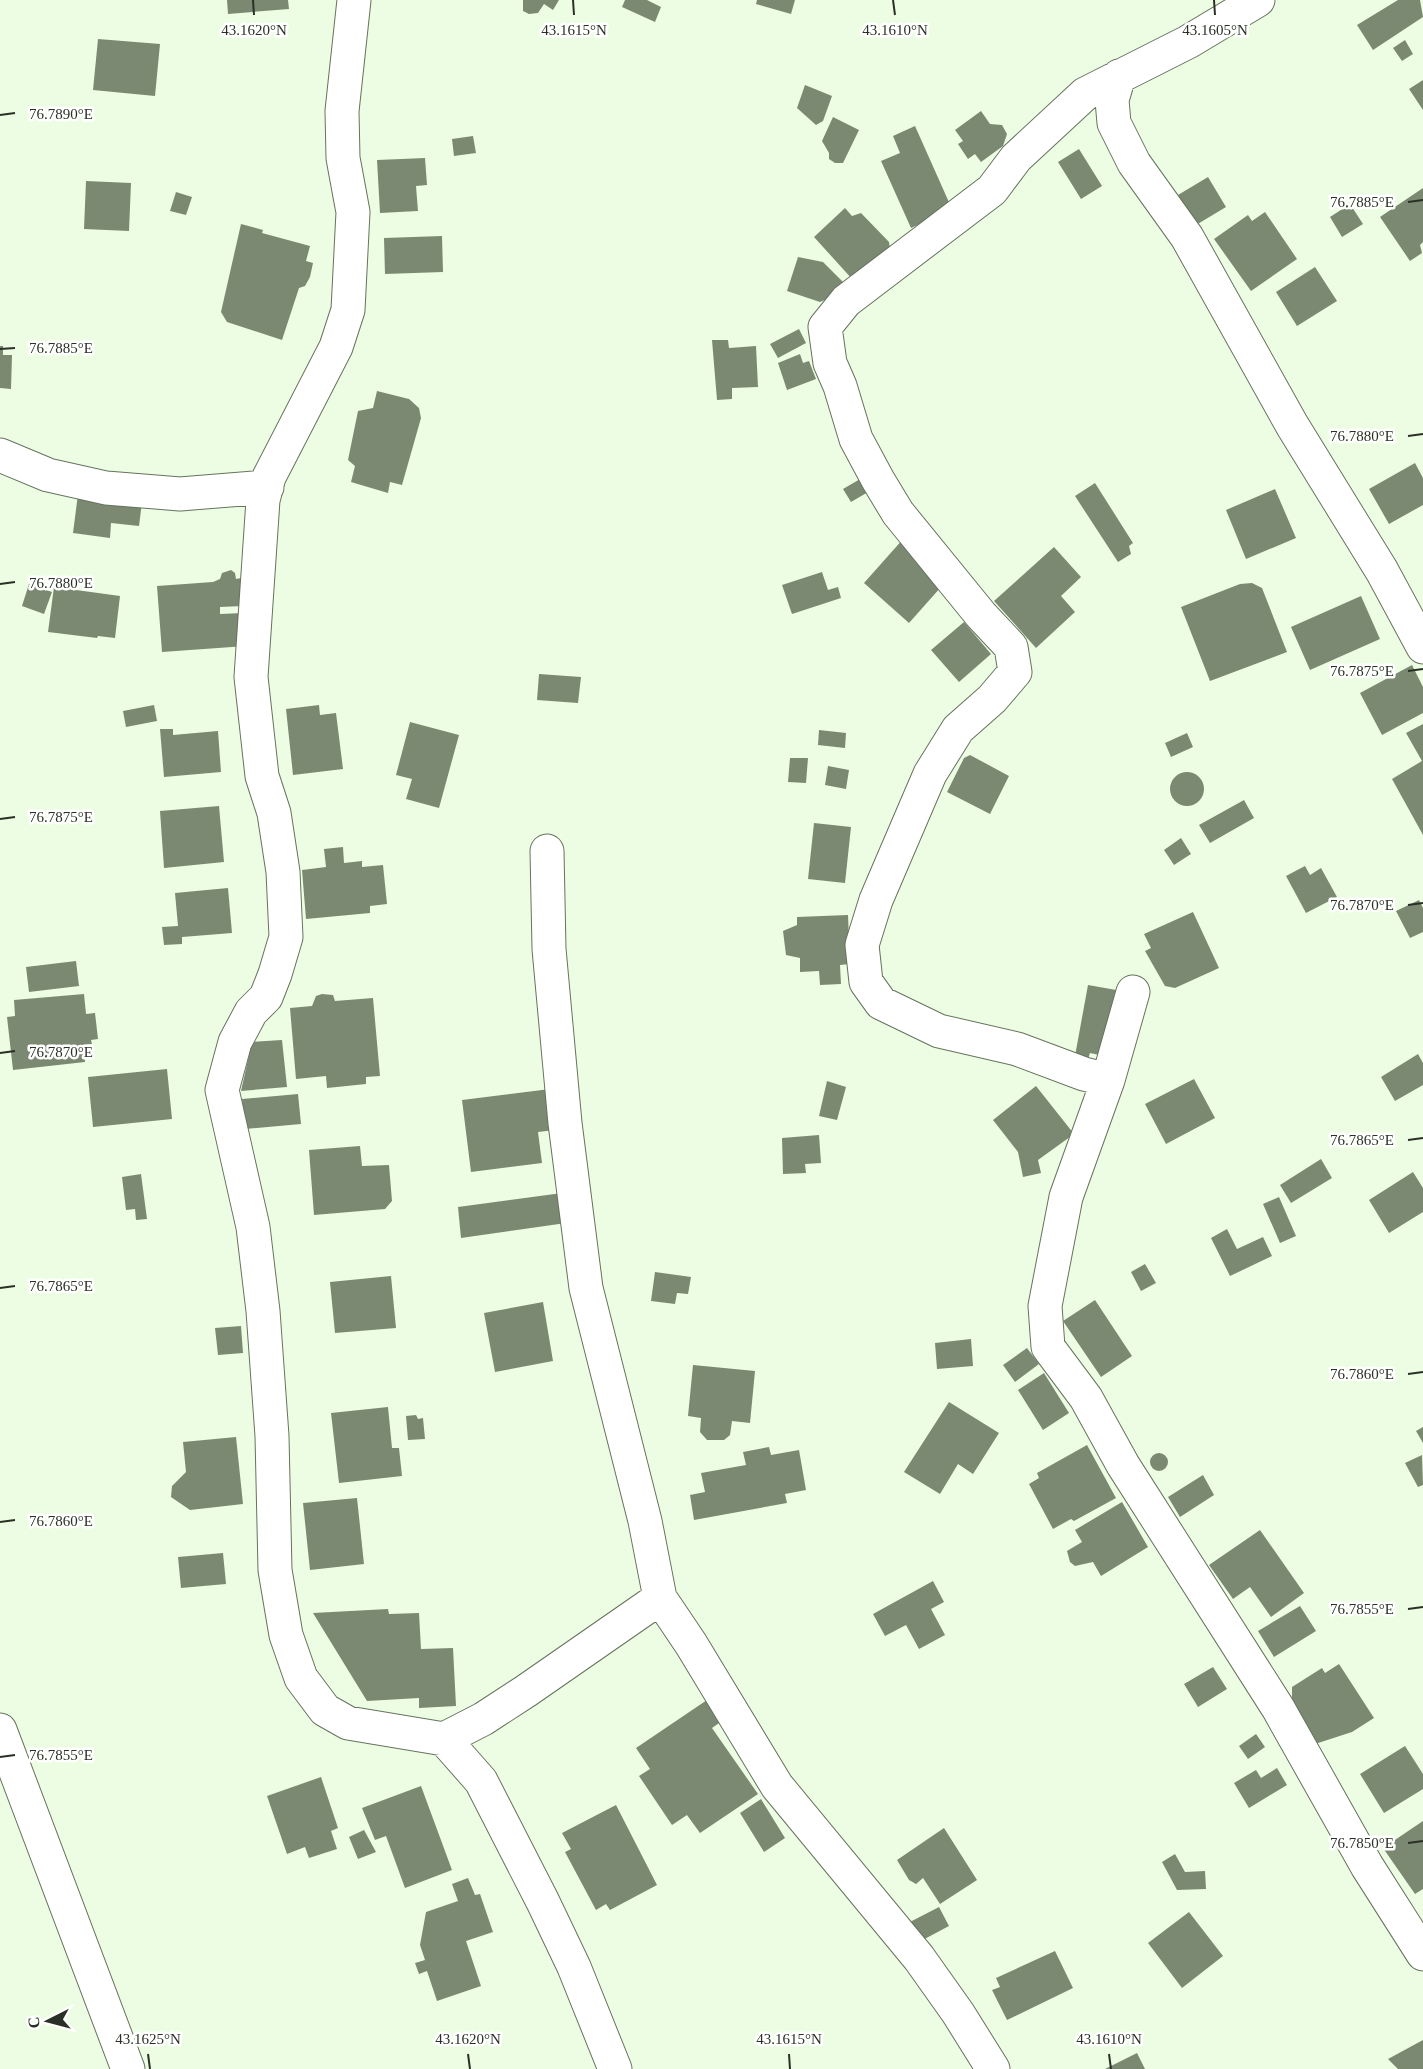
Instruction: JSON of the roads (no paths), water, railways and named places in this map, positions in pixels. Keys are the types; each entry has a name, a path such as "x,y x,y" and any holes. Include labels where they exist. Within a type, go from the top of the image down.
{"street":[{"path":"354,0 342,111 343,158 353,212 348,310 336,346 267,486 263,500 251,677 262,776 274,813 283,872 286,937 276,974 266,997 251,1012 235,1042 222,1090 253,1227 263,1311 272,1436 275,1570 286,1635 301,1678 325,1710 348,1723 444,1739 483,1719 526,1691 660,1598"},
{"path":"1108,1080 1084,1074 1017,1049 939,1031 881,1003 866,982 862,945 876,900 930,774 958,729 992,699 1015,672 1011,647 981,615 898,513 878,480 856,439 840,386 830,363 824,338 825,327 846,301 992,190 1016,158 1085,94 1188,42 1258,0"},
{"path":"1119,76 1112,100 1114,123 1134,163 1186,237 1292,425 1382,572 1423,648"},
{"path":"0,456 48,475 106,488 180,494 267,486"},
{"path":"547,851 551,972 565,1123 586,1288 645,1521 660,1598 691,1644 777,1786 919,1958 958,2013 993,2069"},
{"path":"1133,992 1108,1080 1066,1197 1045,1306 1048,1347 1086,1398 1123,1466 1278,1708 1367,1866 1423,1954"},
{"path":"0,1730 128,2069"},
{"path":"444,1739 481,1781 574,1967 615,2069"}]}
